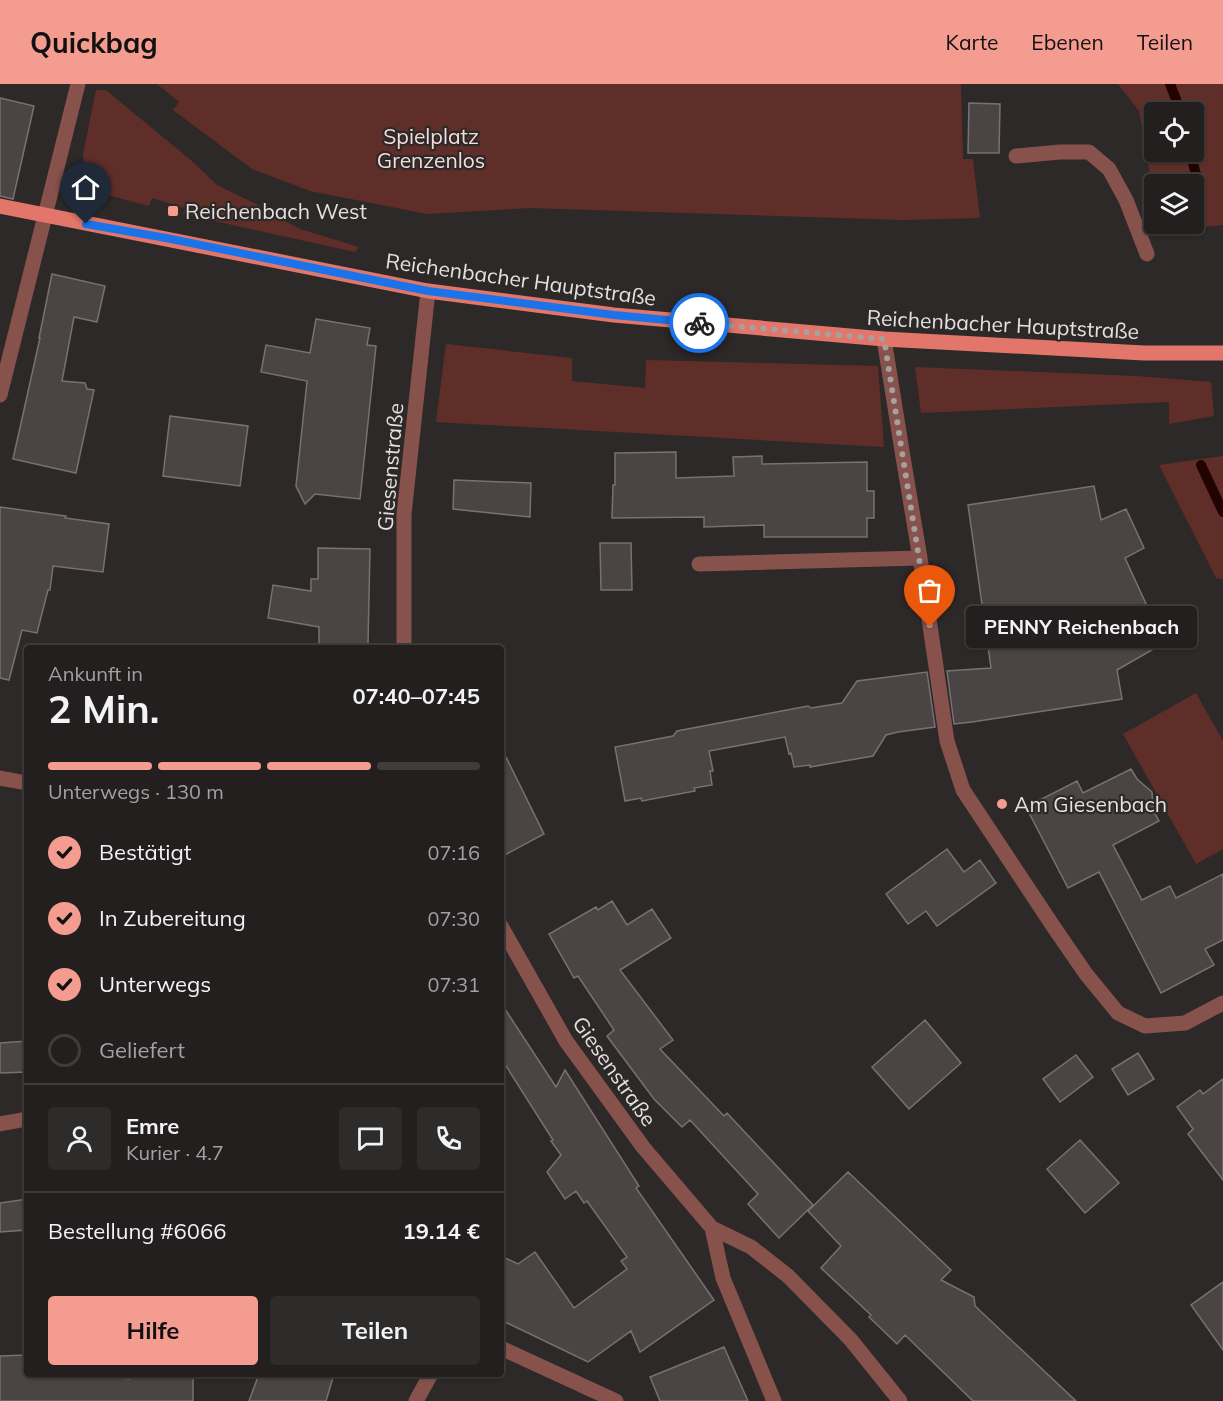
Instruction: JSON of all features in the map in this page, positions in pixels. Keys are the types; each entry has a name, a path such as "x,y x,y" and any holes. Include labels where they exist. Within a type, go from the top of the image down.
{"main road":[{"name":"Reichenbacher Hauptstraße","path":"0,206 428,291 614,315 884,339 1144,353 1223,353"}],"street":[{"path":"0,394 78,84"},
{"path":"1016,156 1089,152 1109,169 1126,200 1147,254"},
{"name":"Giesenstraße","path":"404,645 404,514 428,291"},
{"path":"884,339 947,741 963,790 1086,974 1118,1013 1145,1026 1185,1023 1223,1003"},
{"path":"699,564 920,558"},
{"path":"0,778 24,782"},
{"name":"Giesenstraße","path":"504,931 566,1041 643,1146 712,1228 751,1247 788,1276 851,1340 900,1401"},
{"path":"0,1124 24,1120"},
{"name":"Giesenstraße","path":"712,1228 723,1278 774,1401"},
{"path":"504,1349 616,1401"},
{"path":"416,1401 430,1377"}],"green space":[{"name":"Spielplatz Grenzenlos","path":"157,84 961,84 963,159 973,159 980,218 903,220 530,208 427,214 310,191 252,169 173,110 179,102"},
{"path":"1118,84 1223,84 1223,225 1204,227 1204,174 1150,174 1148,162 1204,162 1204,102 1144,102 1144,140 1139,111"},
{"path":"96,90 106,90 193,162 217,185 300,229 359,247 355,252 183,214 185,208 152,198 149,206 97,192 86,180 83,154"},
{"path":"446,344 572,358 572,381 645,388 646,360 878,366 884,447 436,422"},
{"path":"915,367 1137,376 1211,382 1214,416 1169,424 1169,402 921,413"},
{"path":"1223,456 1223,579 1216,578 1159,465"},
{"path":"1196,693 1223,741 1223,849 1196,864 1123,734"}],"building":[{"path":"0,98 34,106 13,199 0,196"},
{"path":"969,103 1000,104 999,153 968,153"},
{"path":"52,274 105,286 97,322 74,317 62,381 85,383 87,389 94,390 76,473 13,459"},
{"path":"316,319 370,328 367,345 376,346 360,499 315,494 305,504 296,486 307,381 261,372 266,345 310,353"},
{"path":"170,416 248,426 240,486 163,476"},
{"path":"676,452 676,478 734,476 733,457 762,456 762,464 867,462 867,491 874,491 874,518 867,518 867,537 764,537 764,525 704,527 704,517 612,518 615,453"},
{"path":"454,480 531,483 530,517 453,509"},
{"path":"1094,486 1101,520 1126,509 1144,548 1125,558 1164,643 1117,670 1122,699 954,724 947,671 991,668 968,505"},
{"path":"0,507 109,524 103,572 53,566 50,590 48,590 37,633 22,630 9,680 0,678"},
{"path":"600,543 631,543 632,590 601,590"},
{"path":"318,548 370,549 368,644 319,644 319,627 268,618 273,585 311,591 311,579 318,579"},
{"path":"927,672 935,727 886,735 873,756 810,767 810,765 794,767 785,737 709,751 713,771 710,771 712,785 694,788 695,791 642,801 641,798 625,801 615,747 673,736 677,731 808,706 811,708 842,703 857,681"},
{"path":"504,753 544,834 504,855"},
{"path":"1131,769 1137,779 1152,792 1153,810 1159,821 1113,845 1142,900 1170,886 1176,898 1223,874 1223,940 1205,949 1214,965 1161,993 1099,872 1068,888 1026,807 1077,781 1083,793"},
{"path":"947,849 964,872 980,860 996,883 937,926 926,911 908,924 886,894"},
{"path":"612,901 627,925 652,909 671,938 620,970 673,1040 660,1049 724,1116 727,1113 813,1205 779,1238 748,1204 758,1194 690,1120 682,1127 654,1099 607,1036 614,1030 578,976 574,978 549,934 596,907 598,910"},
{"path":"504,1008 556,1087 565,1070 639,1186 636,1188 714,1300 640,1352 631,1331 588,1362 504,1321 504,1257 518,1264 535,1252 574,1308 627,1269 621,1261 627,1257 587,1201 584,1203 576,1191 565,1199 547,1172 561,1155 551,1141 553,1140 504,1063"},
{"path":"925,1020 961,1063 909,1109 872,1067"},
{"path":"24,1041 24,1072 0,1073 0,1043"},
{"path":"1138,1053 1154,1079 1128,1095 1112,1069"},
{"path":"1076,1055 1093,1077 1060,1102 1043,1079"},
{"path":"1223,1079 1223,1180 1188,1134 1193,1129 1177,1107 1200,1090 1203,1094"},
{"path":"1080,1140 1119,1183 1085,1213 1047,1169"},
{"path":"848,1172 951,1270 941,1280 974,1297 975,1306 1076,1401 973,1401 905,1335 897,1344 869,1317 871,1315 821,1268 841,1246 808,1211"},
{"path":"24,1199 24,1230 0,1232 0,1203"},
{"path":"1223,1282 1223,1350 1191,1305"},
{"path":"724,1347 748,1401 660,1401 650,1377"},
{"path":"24,1355 24,1377 130,1379 130,1377 193,1377 193,1401 0,1401 0,1356"},
{"path":"258,1377 333,1377 326,1401 249,1401"}],"waterway":[{"path":"1170,84 1177,102"},
{"path":"1193,162 1196,174"},
{"path":"1201,465 1223,512"}],"way so far":[{"path":"699,323 884,339 930,627"}],"place":[{"name":"Reichenbach West","path":"173,211"},
{"name":"PENNY Reichenbach","path":"930,627"},
{"name":"Am Giesenbach","path":"1002,804"}],"route":[{"path":"86,224 428,291 614,315 699,323"}]}
